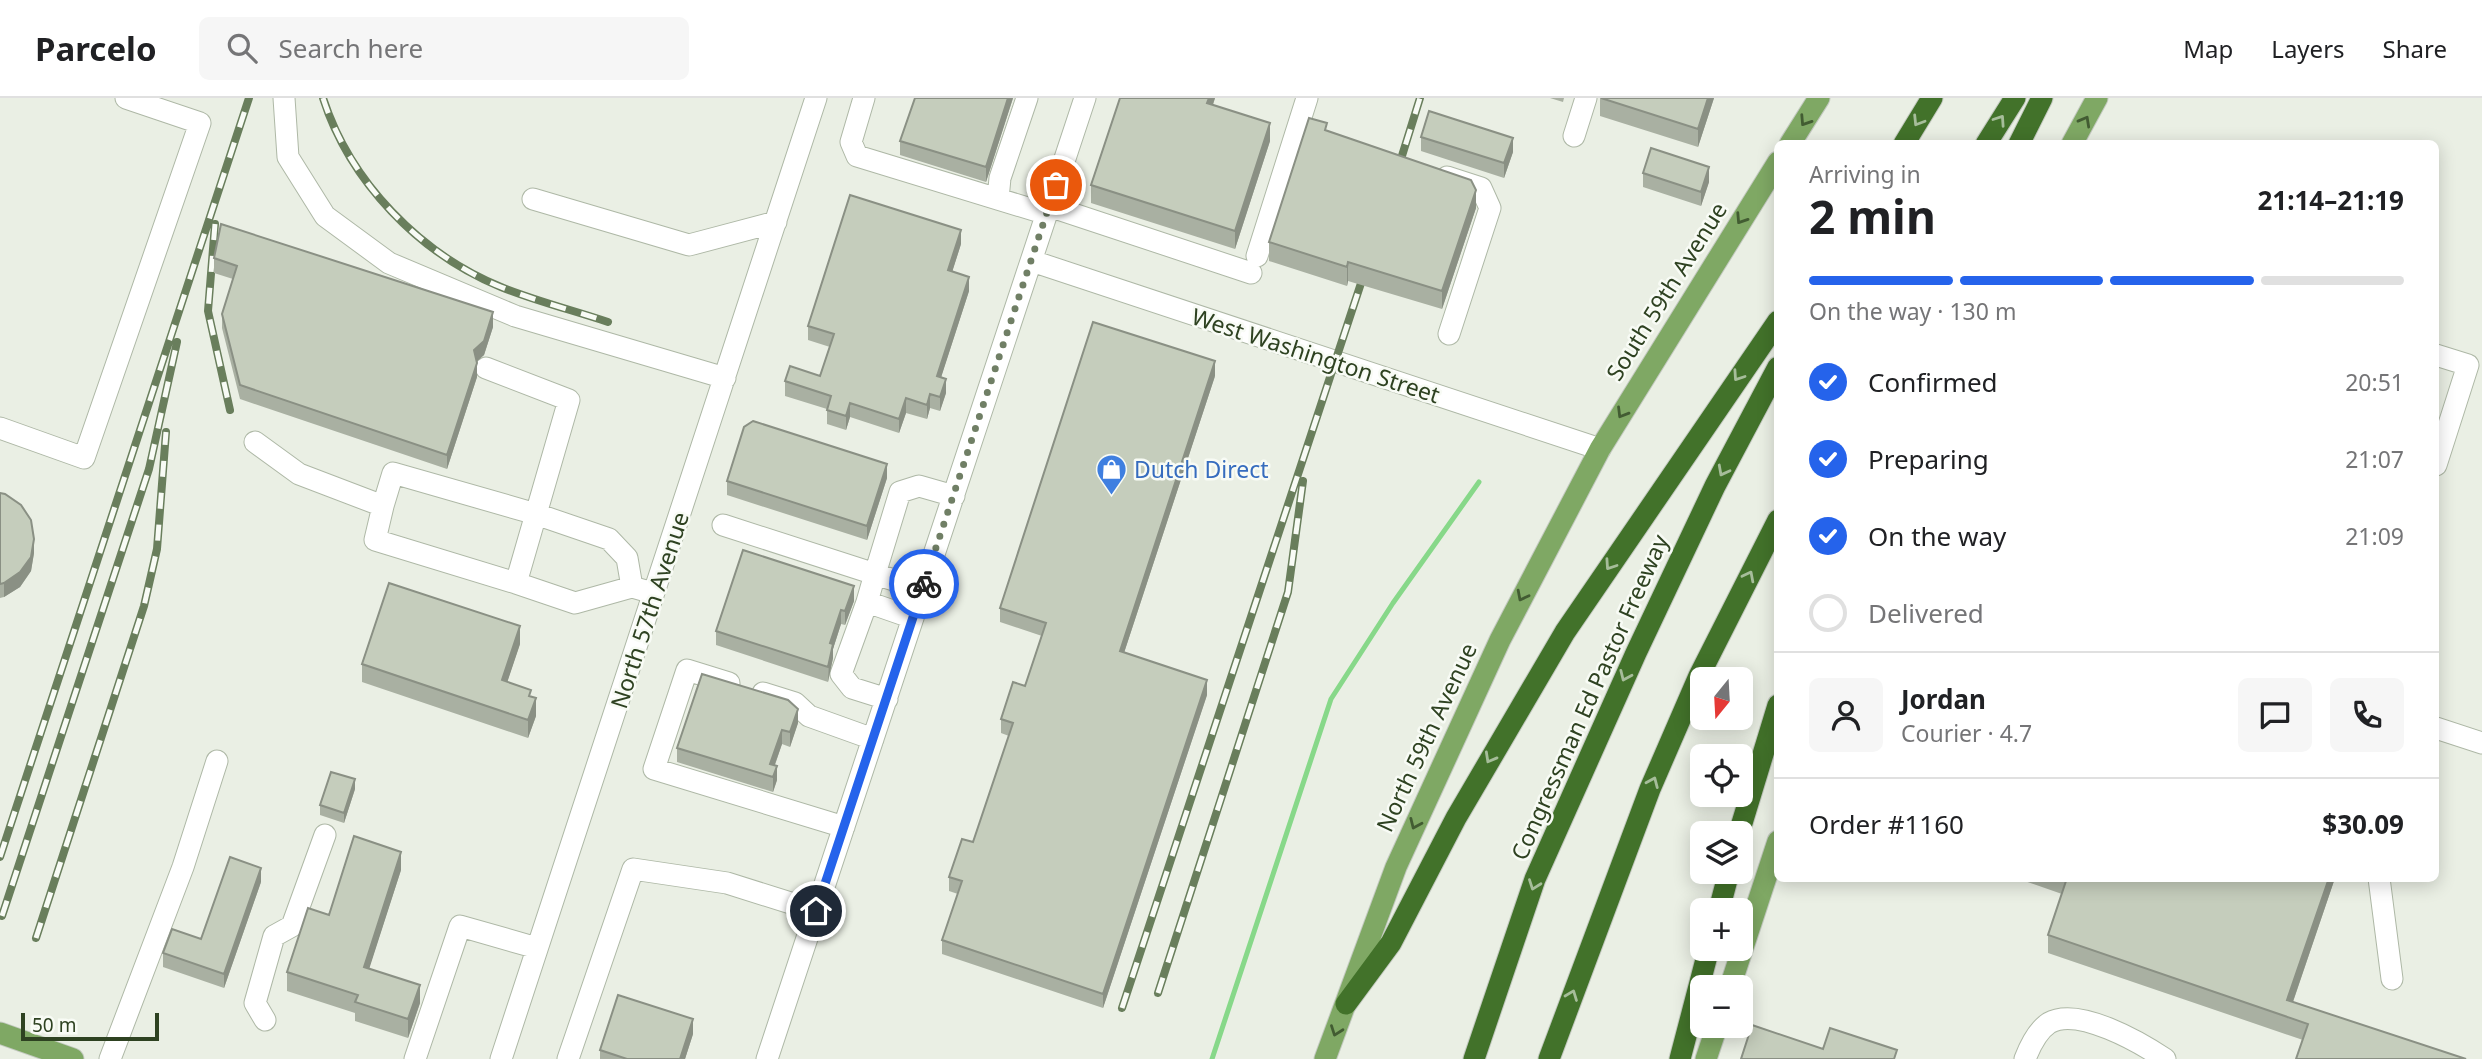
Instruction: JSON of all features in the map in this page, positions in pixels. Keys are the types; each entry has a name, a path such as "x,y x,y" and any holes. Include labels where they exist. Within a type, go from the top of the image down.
{"highway":[{"path":"1906,140 1932,98"},
{"path":"1989,140 2015,98"},
{"path":"2021,140 2042,98"},
{"path":"1346,1004 1391,943 1456,818 1520,704 1565,632 1774,327"},
{"name":"Congressman Ed Pastor Freeway","path":"1475,1059 1535,879 1647,629 1715,486 1774,375"},
{"path":"1549,1059 1650,789 1699,676 1774,528"},
{"path":"1743,821 1774,718"},
{"path":"1680,1059 1706,961"}],"main road":[{"path":"1793,140 1819,98"},
{"path":"2074,140 2097,98"},
{"name":"South 59th Avenue","path":"1600,449 1774,168"},
{"name":"North 59th Avenue","path":"1325,1059 1396,867 1457,729 1525,591 1600,449"},
{"path":"1734,975 1774,855"},
{"path":"0,1033 73,1059"},
{"path":"1706,1059 1713,1038"}],"street":[{"path":"0,428 84,458 200,123 126,98"},
{"path":"284,98 288,157 317,204 325,216 388,262 515,316 724,378"},
{"name":"North 57th Avenue","path":"501,1059 816,98"},
{"path":"864,98 850,142 858,156 998,199 1254,264 1307,98"},
{"path":"998,199 1000,178 1027,98"},
{"path":"767,1059 1085,98"},
{"path":"1574,136 1587,98"},
{"path":"1423,169 1481,188 1490,208 1449,334"},
{"path":"533,199 689,245 776,222"},
{"name":"West Washington Street","path":"1032,261 1600,449"},
{"path":"2439,356 2468,365 2439,456"},
{"path":"486,368 569,400 516,583"},
{"path":"255,442 299,474 383,506"},
{"path":"632,587 627,558 608,539 536,514 393,473 375,540 575,603 632,587 655,594"},
{"path":"887,699 852,688 841,674 867,602 900,492 919,486 954,496"},
{"path":"723,524 922,589"},
{"path":"867,602 913,618"},
{"path":"844,827 654,769 687,670 794,704 809,716 873,739"},
{"path":"2439,728 2482,743"},
{"path":"110,1059 183,867 217,761"},
{"path":"265,1020 255,1003 274,936 292,926 325,835"},
{"path":"568,1059 633,869 727,883 816,911"},
{"path":"2380,882 2392,979"},
{"path":"415,1059 460,926 537,948"},
{"path":"2025,1059 2038,1033 2051,1022 2071,1019 2113,1030 2165,1059"}],"building":[{"path":"915,98 1008,98 986,167 900,141"},
{"path":"1120,98 1209,98 1207,103 1270,123 1235,231 1091,185"},
{"path":"1601,98 1708,98 1698,129"},
{"path":"1429,111 1513,138 1504,163 1421,137"},
{"path":"1309,118 1327,123 1325,130 1471,180 1476,190 1442,291 1348,262 1347,267 1269,242"},
{"path":"1651,148 1709,167 1701,192 1643,173"},
{"path":"850,195 961,230 948,270 969,277 937,376 946,379 940,397 930,394 927,405 906,398 899,419 850,403 846,416 827,410 831,396 785,381 790,366 820,376 834,334 808,326"},
{"path":"221,224 493,312 484,341 474,350 477,363 447,455 240,385 222,314 237,266 214,258"},
{"path":"1093,322 1215,361 1120,651 1207,680 1103,994 942,940 962,881 949,877 962,839 973,842 1013,723 1001,719 1013,682 1025,686 1046,623 1000,608"},
{"path":"753,421 887,464 867,526 727,481 744,427"},
{"path":"0,493 21,505 31,520 34,539 31,557 20,572 0,584"},
{"path":"743,550 854,586 845,611 841,610 830,643 833,644 828,667 716,631"},
{"path":"389,583 520,626 502,680 531,690 529,696 536,698 528,720 362,664"},
{"path":"702,674 788,700 798,709 790,732 782,730 770,764 777,766 773,777 677,748"},
{"path":"331,772 355,779 344,813 320,805"},
{"path":"354,836 401,852 364,967 420,985 408,1019 355,1002 358,995 287,972 308,908 329,915"},
{"path":"230,857 261,868 224,974 163,953 172,929 201,939"},
{"path":"2066,882 2328,882 2287,1000 2466,1059 2296,1059 2308,1024 2048,935"},
{"path":"618,995 693,1019 680,1059 627,1059 600,1050"},
{"path":"1753,1025 1823,1049 1830,1028 1897,1050 1894,1059 1741,1059 1748,1038 1753,1038"}],"waterway":[{"path":"1212,1059 1331,699 1393,603 1479,482"}],"railway":[{"path":"0,857 249,98"},
{"path":"323,98 335,129 370,186 416,235 471,273 501,287 608,322"},
{"path":"1396,175 1420,98"},
{"path":"215,224 208,311 230,410"},
{"path":"1122,1008 1367,265"},
{"path":"2,916 149,469 177,342"},
{"path":"36,938 144,606 157,549 166,432"},
{"path":"1158,993 1288,592 1303,481"}],"way so far":[{"path":"924,584 1056,185"}],"place":[{"name":"Dutch Direct","path":"1111,496"}],"route":[{"path":"816,911 924,584"}]}
